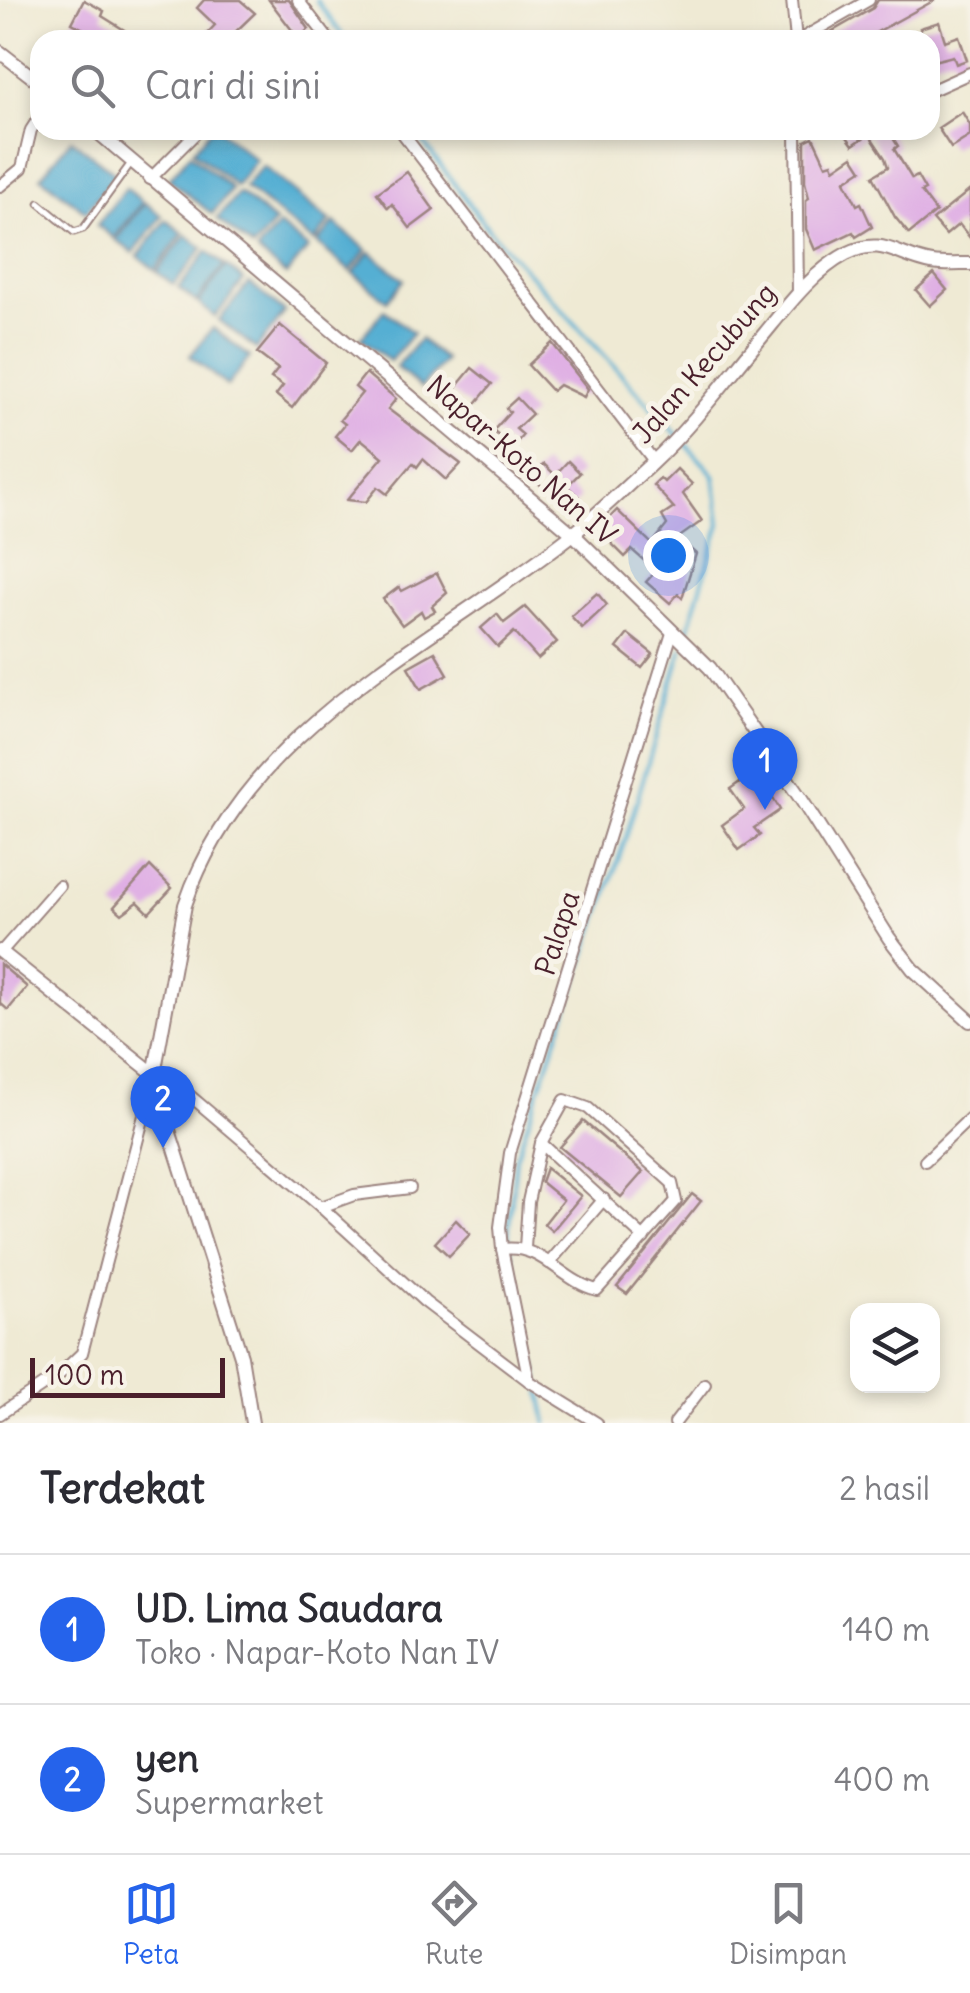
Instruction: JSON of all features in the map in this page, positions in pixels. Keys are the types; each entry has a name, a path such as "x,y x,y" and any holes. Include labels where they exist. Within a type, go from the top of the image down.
{"street":[{"path":"298,0 320,30"},
{"path":"792,0 796,30"},
{"path":"816,30 869,0"},
{"path":"0,52 30,75"},
{"path":"940,87 970,74"},
{"path":"0,186 22,168 30,134"},
{"name":"Napar-Koto Nan IV","path":"106,140 388,374 573,534 710,668 801,798 890,938 913,968 970,1021"},
{"path":"150,179 189,140"},
{"path":"408,140 654,461"},
{"name":"Jalan Kecubung","path":"153,1077 185,904 223,823 248,790 305,729 573,534 654,461 684,431 798,294 796,140"},
{"path":"798,294 843,256 868,245 887,247 931,263 970,264"},
{"name":"Palapa","path":"530,1382 513,1248 500,1227 510,1154 674,634"},
{"path":"58,886 1,952 153,1077 241,1356 252,1423"},
{"path":"153,1077 168,1077 425,1302 530,1382 597,1423"},
{"path":"0,1414 61,1373 82,1353 153,1077"},
{"path":"565,1100 588,1108 672,1183 676,1200 596,1290 513,1248 541,1143 565,1100"},
{"path":"925,1161 970,1118"},
{"path":"541,1143 644,1238"},
{"path":"321,1207 354,1195 410,1188"},
{"path":"548,1263 604,1199"},
{"path":"675,1423 705,1384"}],"lane":[{"path":"40,203 74,232 83,229 131,163"}],"water":[{"path":"70,140 116,174 86,212 41,177"},
{"path":"202,140 231,140 256,160 236,186 193,151"},
{"path":"190,154 232,189 212,214 169,179"},
{"path":"263,166 330,221 314,242 244,187"},
{"path":"126,188 143,202 114,238 97,225"},
{"path":"239,193 275,222 253,248 217,219"},
{"path":"145,203 162,216 133,253 116,240"},
{"path":"166,220 183,233 155,270 138,256"},
{"path":"334,223 367,250 350,271 317,243"},
{"path":"279,225 308,248 286,275 257,251"},
{"path":"186,235 203,248 174,285 157,272"},
{"path":"207,251 224,265 196,302 179,288"},
{"path":"370,252 404,280 387,301 353,273"},
{"path":"226,266 244,280 215,317 198,303"},
{"path":"249,283 285,312 256,349 219,320"},
{"path":"384,310 413,333 390,361 361,338"},
{"path":"213,328 250,357 227,386 190,356"},
{"path":"420,339 445,360 421,388 396,367"}],"building":[{"path":"84,0 104,11 102,16 124,30 85,30 72,23"},
{"path":"204,0 240,0 255,13 237,30 210,30 215,25 197,8"},
{"path":"269,0 289,0 309,29 292,30"},
{"path":"878,0 935,0 881,30 834,30 873,8"},
{"path":"939,22 945,41 959,36 967,60 956,64 953,56 940,59 940,30 920,28"},
{"path":"962,112 970,125 970,136 951,148 940,127"},
{"path":"814,140 826,165 832,163 834,169 853,156 862,170 845,181 872,227 856,237 853,232 815,250 806,229 809,198 805,141"},
{"path":"873,140 894,140 898,146 894,149 912,179 917,176 925,190 921,192 936,212 909,234 873,176 888,167"},
{"path":"407,172 434,210 410,228 392,204 388,208 377,193"},
{"path":"970,190 970,238 959,224 946,235 933,220"},
{"path":"934,274 947,290 930,306 916,290"},
{"path":"280,325 326,363 292,408 276,395 283,386 271,378 278,369 257,353"},
{"path":"552,343 588,389 584,397 559,385 552,391 528,365"},
{"path":"472,368 492,384 472,408 452,392"},
{"path":"366,373 396,399 388,409 461,464 446,480 423,459 417,467 413,463 387,494 378,487 366,502 347,500 383,457 361,439 352,450 335,436 345,424 340,420 362,393 355,387"},
{"path":"517,398 532,414 516,429 523,435 512,448 493,431 510,412 506,408"},
{"path":"568,461 580,473 567,486 580,498 568,511 532,477 544,464 555,475"},
{"path":"677,469 692,484 683,494 702,521 678,538 696,554 682,598 678,594 670,603 646,582 656,571 632,550 625,557 598,530 617,510 652,544 667,525 662,516 674,508 653,485 660,478 664,482"},
{"path":"437,573 447,593 432,606 435,611 424,617 421,611 402,625 383,599 399,587 402,591"},
{"path":"597,593 607,605 582,628 571,616"},
{"path":"525,607 557,642 538,659 514,632 498,647 481,628 497,614 504,623"},
{"path":"628,634 653,654 642,668 617,648"},
{"path":"435,652 448,674 421,689 408,667"},
{"path":"757,770 780,810 754,828 760,835 739,850 722,825 744,809 730,789"},
{"path":"150,866 172,888 149,913 138,902 122,914 114,907"},
{"path":"0,964 27,987 8,1010 0,1003"},
{"path":"583,1121 643,1172 621,1197 560,1147"},
{"path":"546,1168 581,1196 552,1231 544,1224 563,1200 541,1182"},
{"path":"692,1194 701,1201 627,1294 617,1287"},
{"path":"456,1220 470,1234 449,1256 435,1243"}],"waterway":[{"path":"316,0 338,30"},
{"path":"422,140 489,230 714,475 720,524 685,640"},
{"path":"539,1384 508,1237 516,1157 626,837 682,649"},
{"path":"541,1393 547,1423"}],"place":[{"name":"UD. Lima Saudara","path":"765,810"},
{"name":"yen","path":"163,1148"}]}
